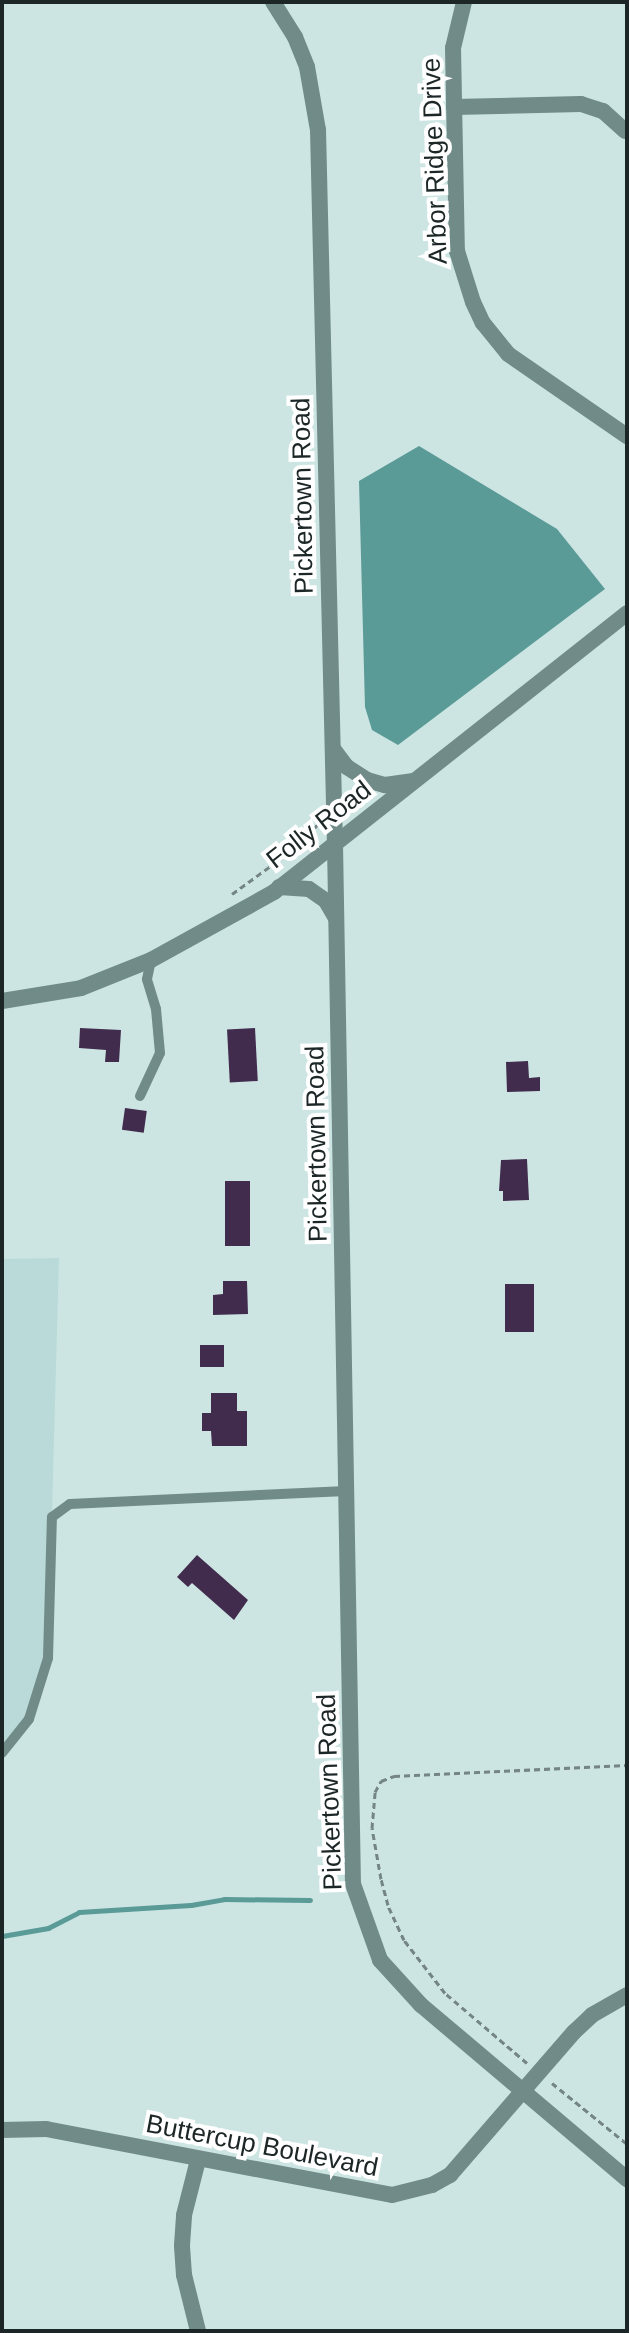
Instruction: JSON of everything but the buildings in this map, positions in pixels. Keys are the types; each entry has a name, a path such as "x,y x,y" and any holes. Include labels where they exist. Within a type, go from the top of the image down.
{"street":[{"name":"Pickertown Road","path":"273,2 295,37 307,67 318,130 335,844 353,1884 380,1960 421,2005 523,2095 627,2179"},
{"name":"Arbor Ridge Drive","path":"464,2 453,48 457,251 483,323 508,354 627,436"},
{"path":"454,107 581,104 603,111 625,131"},
{"name":"Folly Road","path":"2,1001 81,988 151,960 279,887 627,613"},
{"path":"333,749 347,767 367,780 400,785 418,778"},
{"path":"279,887 309,889 326,901 336,918"},
{"name":"Buttercup Boulevard","path":"2,2130 46,2129 392,2195 432,2185 450,2175 592,2015 627,1995"},
{"path":"198,2160 184,2215 182,2245 184,2275 198,2331"}],"lane":[{"path":"140,1096 160,1053 156,1009 147,979 151,960"},
{"path":"2,1753 29,1719 48,1658 52,1517 70,1504 346,1491"}],"path":[{"path":"225,899 294,849 320,822"},
{"path":"627,1765 394,1776 381,1781 375,1792 372,1828 388,1905 404,1940 445,1993 627,2144"}],"shaded area":[{"path":"59,1258 48,1658 29,1719 2,1753 2,1259"}],"water":[{"path":"419,446 557,529 605,589 398,745 372,730 365,707 359,481"}],"waterway":[{"path":"2,1936 48,1928 79,1912 191,1905 224,1899 310,1900"}]}
